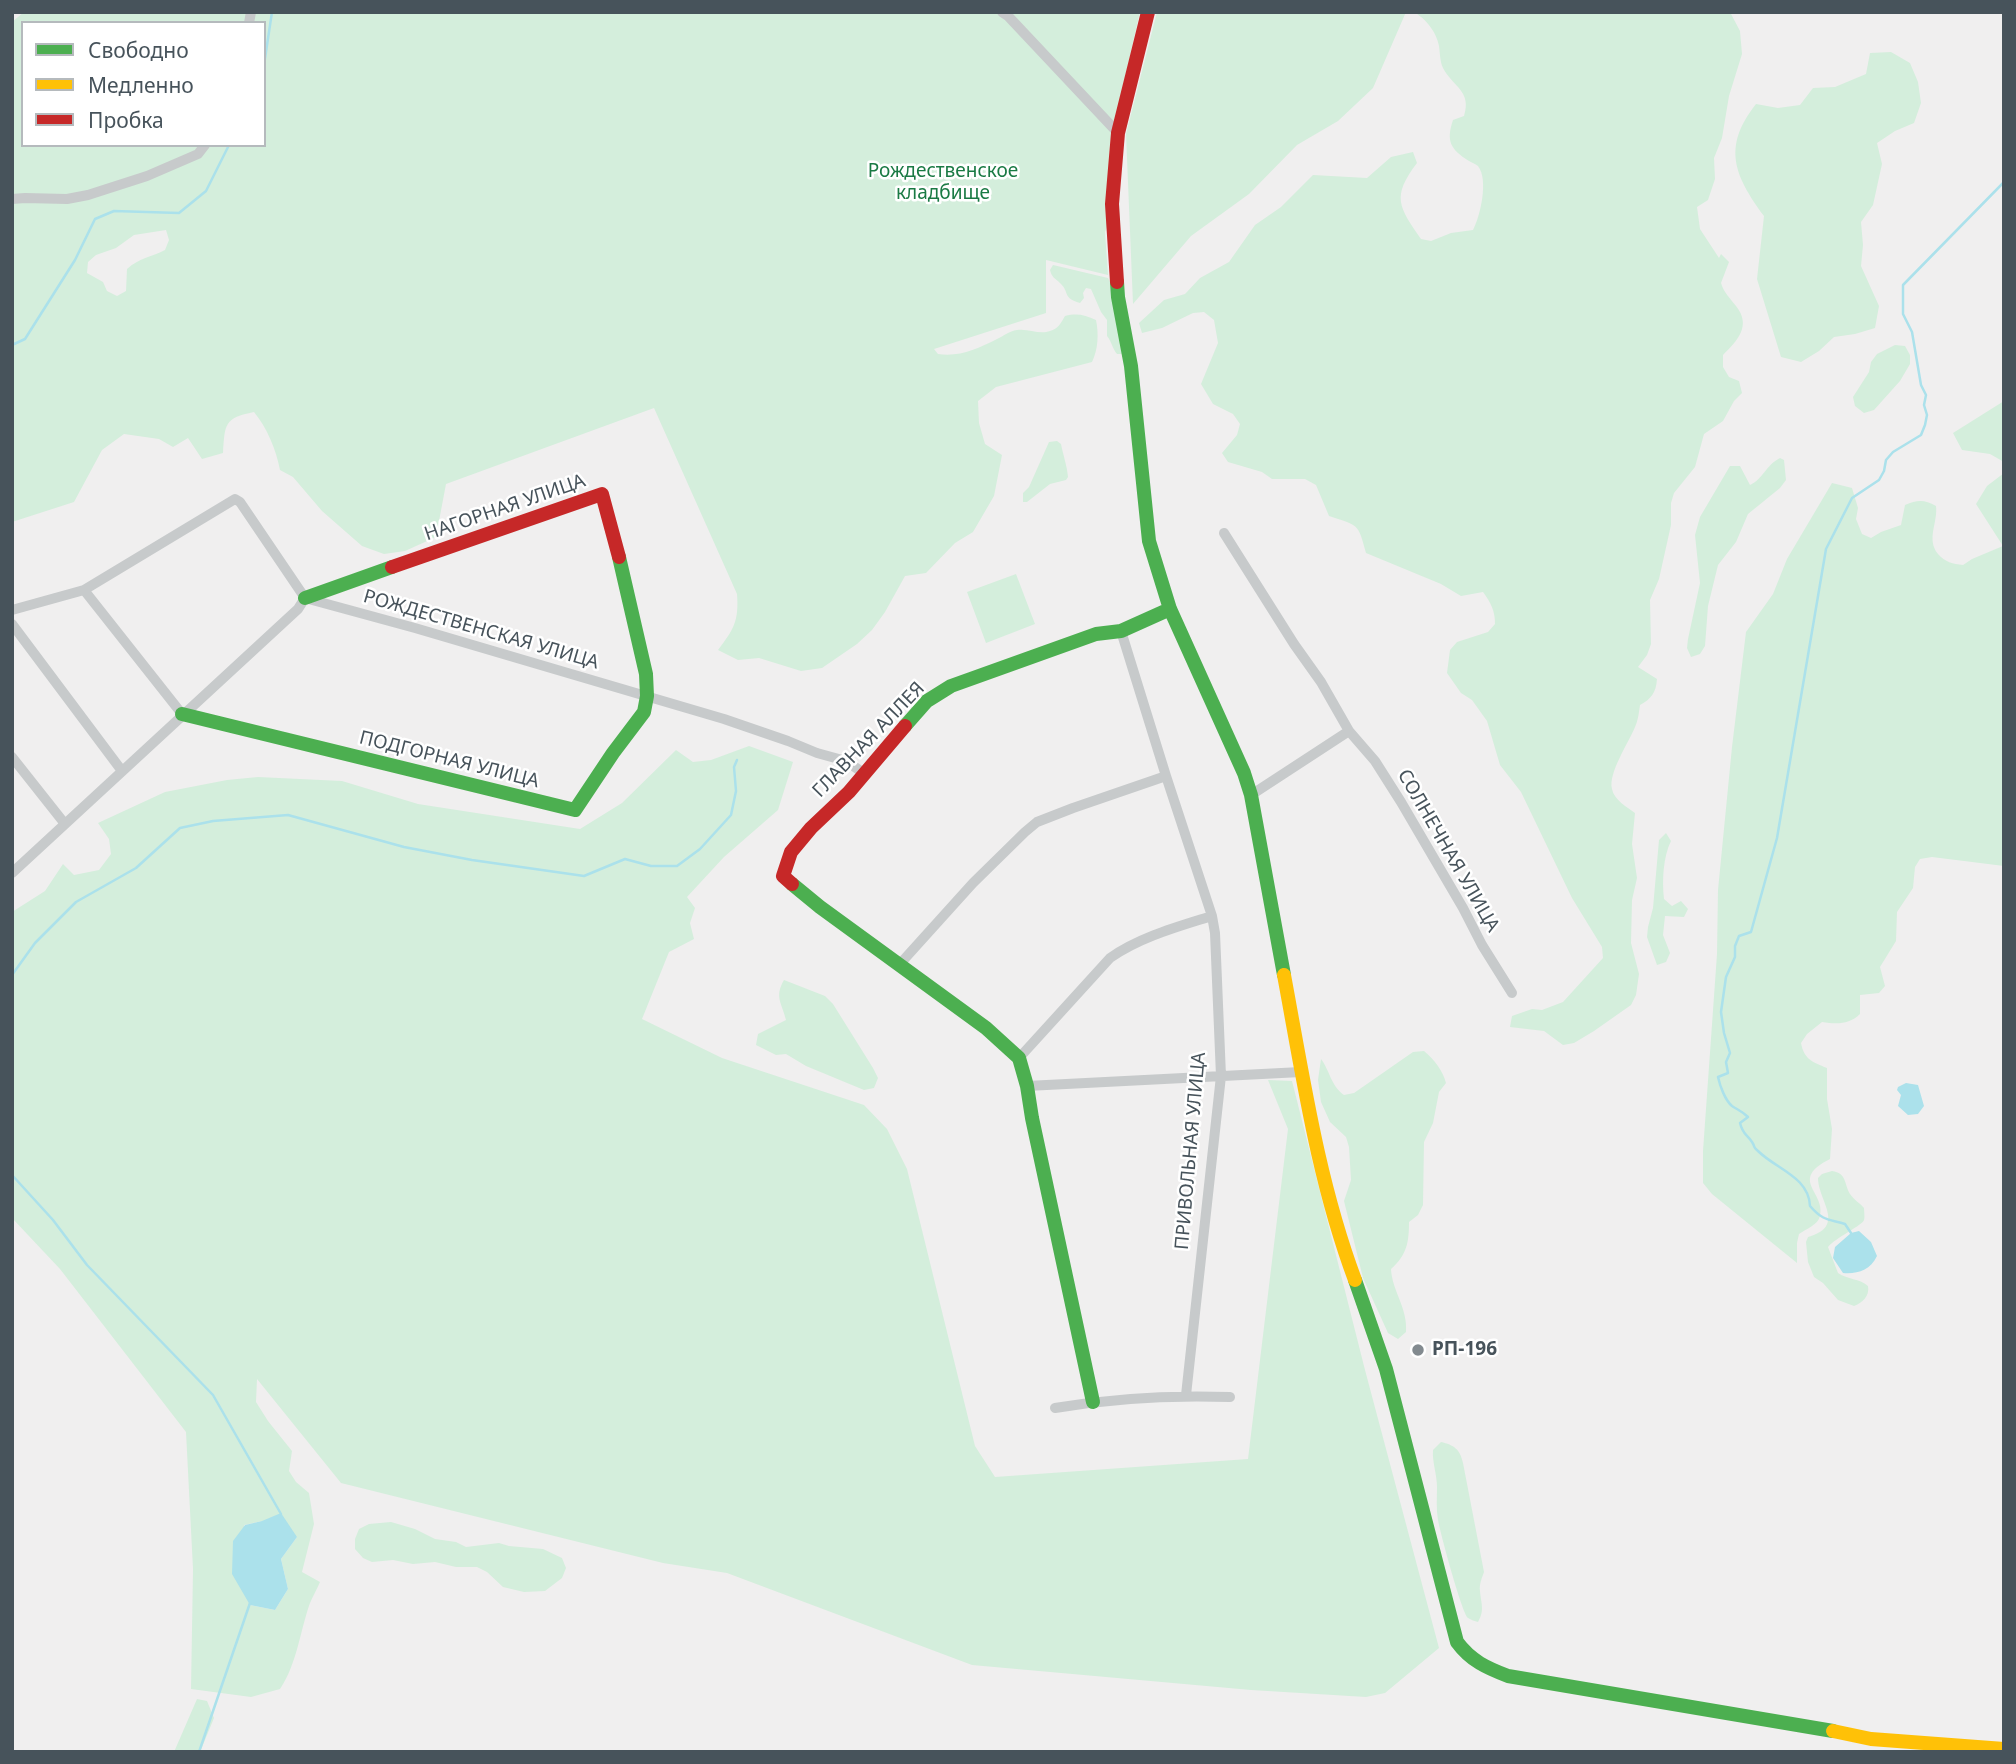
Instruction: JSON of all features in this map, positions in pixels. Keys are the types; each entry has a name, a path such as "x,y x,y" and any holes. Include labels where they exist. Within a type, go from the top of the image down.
{"street":[{"path":"1002,12 1118,134"},
{"path":"1148,12 1118,134 1112,204 1118,297 1131,366 1149,541 1170,609 1244,773 1251,795 1313,1135 1345,1253 1386,1369 1457,1642 1466,1656 1480,1665 1508,1676 1871,1738 1985,1750 2004,1749"},
{"path":"12,199 68,199 88,195 147,176 198,154 203,147"},
{"name":"НАГОРНАЯ УЛИЦА","path":"305,598 602,494 646,674 647,696"},
{"path":"12,610 84,590 235,499 240,502 305,598 298,610 12,873"},
{"name":"СОЛНЕЧНАЯ УЛИЦА","path":"1224,533 1321,682 1349,731 1374,761 1401,802 1512,993"},
{"path":"84,590 182,715"},
{"name":"РОЖДЕСТВЕНСКАЯ УЛИЦА","path":"305,598 724,719 846,761 865,774"},
{"name":"ГЛАВНАЯ АЛЛЕЯ","path":"900,964 820,907 783,876 791,852 865,774 927,701 951,686 1011,663 1096,634 1121,631 1170,609"},
{"path":"12,624 122,771"},
{"name":"ПРИВОЛЬНАЯ УЛИЦА","path":"1121,631 1212,916 1215,933 1221,1076 1186,1395"},
{"name":"ПОДГОРНАЯ УЛИЦА","path":"182,715 575,810 644,712 647,696"},
{"path":"1251,795 1349,731"},
{"path":"12,757 65,824"},
{"path":"1093,1402 1019,1058 986,1028 900,964 974,883 1037,822 1166,776"},
{"path":"1019,1058 1110,958 1126,947 1212,916"},
{"path":"1027,1086 1301,1072"},
{"path":"1055,1408 1093,1402 1186,1395 1230,1397"}],"green space":[{"name":"Рождественское кладбище","path":"24,12 1140,12 1110,143 1105,232 1108,275 1046,260 1046,313 934,349 938,354 961,353 1014,331 1050,331 1061,323 1065,316 1077,315 1096,320 1098,336 1092,362 996,387 978,401 979,423 985,444 1002,455 994,496 973,532 955,543 926,573 905,576 872,630 822,668 801,671 759,658 738,660 718,650 734,624 737,594 654,408 446,484 436,537 405,551 384,554 362,546 322,511 293,477 280,470 270,439 254,412 237,417 228,424 223,453 202,459 188,438 173,447 159,439 124,434 102,450 74,502 12,522 12,22","holes":["166,230 169,240 165,250 127,269 126,291 117,296 107,291 103,282 87,273 88,262 96,255 116,248 134,235"]},
{"path":"1157,12 1406,12 1373,88 1338,121 1297,145 1249,194 1191,236 1133,304 1126,134"},
{"path":"1413,12 1730,12 1740,31 1742,54 1729,96 1722,138 1714,158 1715,179 1708,200 1697,207 1700,229 1719,258 1721,254 1729,262 1721,283 1725,293 1741,313 1743,327 1723,355 1723,367 1729,377 1739,381 1742,393 1734,401 1723,421 1704,434 1695,467 1674,493 1671,525 1659,579 1650,600 1651,644 1638,667 1657,679 1656,684 1652,695 1640,705 1636,725 1613,775 1612,789 1615,797 1635,813 1632,844 1637,878 1632,900 1631,943 1639,974 1636,995 1631,1005 1594,1031 1574,1043 1563,1045 1544,1031 1510,1027 1512,1016 1532,1009 1542,1010 1563,1002 1603,958 1602,947 1572,898 1521,792 1500,765 1487,721 1447,673 1450,650 1457,642 1488,632 1495,624 1488,600 1483,592 1461,596 1441,584 1366,553 1356,527 1329,516 1316,485 1305,479 1272,479 1262,472 1228,462 1222,453 1237,435 1240,424 1233,414 1213,404 1201,384 1218,343 1214,320 1204,312 1193,313 1162,328 1142,333 1139,323 1164,300 1185,294 1200,278 1229,262 1255,225 1281,207 1313,175 1367,178 1391,157 1413,152 1417,163 1404,185 1401,202 1407,218 1421,239 1431,241 1451,233 1473,230 1482,198 1481,172 1477,165 1454,148 1450,139 1453,120 1464,116 1464,95 1443,68 1438,41 1433,31"},
{"path":"1891,52 1910,63 1918,82 1921,103 1914,123 1877,143 1882,164 1873,205 1861,222 1861,266 1879,306 1875,328 1834,337 1819,351 1801,362 1781,357 1757,279 1764,216 1739,174 1736,148 1739,134 1745,119 1756,104 1778,108 1800,105 1813,88 1835,87 1866,74 1870,53"},
{"path":"1053,265 1108,278 1113,287 1122,354 1117,354 1107,336 1107,320 1091,289 1086,288 1080,303 1071,299 1052,275 1050,270"},
{"path":"1895,345 1905,346 1910,355 1910,364 1900,381 1874,410 1864,413 1855,406 1853,397 1877,354"},
{"path":"2004,401 2004,462 1990,454 1962,450 1953,433"},
{"path":"1057,441 1061,444 1068,477 1050,484 1027,502 1023,502 1023,493 1029,487 1049,442"},
{"path":"1780,458 1784,460 1786,480 1748,514 1736,542 1718,565 1708,606 1705,646 1700,654 1691,657 1687,648 1700,583 1695,535 1700,517 1730,466 1740,466 1750,485"},
{"path":"2004,473 2004,866 1932,857 1920,859 1915,867 1913,888 1897,912 1896,941 1880,967 1885,986 1879,993 1860,995 1860,1014 1856,1018 1842,1023 1822,1022 1807,1034 1801,1043 1804,1053 1810,1059 1827,1068 1827,1099 1832,1129 1830,1159 1818,1166 1810,1180 1818,1200 1820,1216 1814,1224 1799,1234 1797,1263 1712,1194 1703,1183 1717,954 1718,890 1746,632 1773,594 1787,559 1832,483 1852,488 1858,508 1856,519 1862,534 1871,538 1901,525 1905,505 1920,501 1936,506 1933,537 1935,548 1946,561 1963,565 2003,546 1976,504 1987,486"},
{"path":"1016,574 1035,624 986,643 967,592"},
{"path":"749,746 793,762 778,810 724,857 687,897 695,908 690,923 694,939 669,952 642,1019 722,1058 864,1105 887,1129 907,1169 975,1446 995,1477 1248,1459 1288,1129 1268,1080 1292,1081 1439,1648 1385,1693 1366,1697 1251,1690 972,1665 727,1573 663,1563 341,1483 257,1379 256,1402 292,1451 289,1471 296,1482 309,1493 314,1524 302,1572 320,1582 310,1603 290,1669 280,1689 251,1697 191,1689 193,1569 186,1432 60,1269 12,1218 12,912 45,891 63,864 74,875 99,870 111,854 109,839 98,823 165,792 258,777 342,781 418,804 580,829 622,803 676,750 693,762 711,760","holes":["262,1521 297,1537 281,1559 288,1589 275,1610 250,1605 244,1525"]},
{"path":"1666,833 1671,841 1664,869 1664,899 1672,906 1681,901 1688,909 1684,917 1665,916 1663,935 1670,953 1666,962 1657,965 1647,937 1653,908 1659,840"},
{"path":"784,980 825,996 833,1004 878,1078 874,1088 864,1090 806,1066 786,1054 776,1055 756,1045 758,1034 786,1020 779,996"},
{"path":"1424,1051 1438,1066 1446,1083 1439,1092 1433,1123 1424,1142 1423,1205 1418,1215 1409,1222 1406,1248 1401,1259 1391,1269 1406,1323 1406,1332 1398,1339 1388,1333 1363,1278 1344,1201 1351,1180 1349,1147 1346,1137 1330,1122 1321,1102 1318,1080 1321,1059 1340,1091 1344,1095 1354,1093 1413,1052"},
{"path":"1832,1171 1843,1177 1850,1194 1864,1208 1862,1222 1828,1247 1838,1273 1868,1286 1865,1299 1854,1306 1838,1300 1814,1277 1808,1262 1808,1237 1820,1232 1828,1220 1818,1178"},
{"path":"1441,1442 1456,1448 1463,1463 1484,1572 1480,1586 1482,1610 1478,1622 1468,1618 1465,1613 1438,1520 1433,1450"},
{"path":"391,1522 415,1529 435,1539 456,1542 466,1547 499,1543 543,1549 562,1558 566,1568 562,1578 545,1591 524,1592 503,1587 487,1572 477,1567 456,1567 435,1562 413,1564 393,1560 372,1562 363,1558 355,1549 359,1529 369,1524"},
{"path":"197,1699 207,1701 214,1718 200,1752 174,1752"}],"water":[{"path":"1906,1083 1918,1085 1924,1106 1918,1114 1908,1115 1898,1106 1901,1095 1898,1087"},
{"path":"1859,1231 1871,1242 1877,1256 1863,1271 1843,1273 1833,1258 1835,1247 1851,1233"},
{"path":"281,1513 297,1537 281,1559 288,1589 275,1610 250,1605 232,1574 233,1541 245,1525"}],"waterway":[{"path":"266,52 272,12"},
{"path":"12,345 25,339 75,260 95,219 114,211 179,213 206,191 228,147"},
{"path":"1851,1233 1845,1224 1826,1219 1819,1214 1810,1206 1808,1196 1798,1181 1755,1148 1740,1123 1748,1117 1732,1106 1721,1089 1718,1077 1728,1073 1726,1062 1730,1053 1721,1012 1726,977 1735,957 1739,936 1751,932 1777,838 1826,549 1852,498 1879,480 1886,460 1893,452 1921,435 1925,425 1926,395 1921,385 1912,332 1903,314 1903,285 2004,182"},
{"path":"12,975 35,943 76,902 136,868 180,828 213,821 288,815 404,847 584,876 625,859 651,866 677,866 700,849 731,815 736,791 734,767 737,760"},
{"path":"12,1175 53,1220 87,1265 213,1395 281,1514"},
{"path":"199,1752 250,1603"}],"traffic: fast":[{"path":"1117,282 1131,366 1149,541 1170,609 1244,773 1251,795 1284,975"},
{"path":"182,714 575,810 644,712 647,696 646,674 619,557"},
{"path":"305,598 392,567"},
{"path":"905,726 927,701 951,686 1096,634 1121,631 1170,609"},
{"path":"792,884 986,1028 1019,1058 1093,1402"},
{"path":"1355,1280 1386,1369 1457,1642 1468,1654 1486,1667 1508,1676 1833,1731"}],"traffic: slow":[{"path":"1284,975 1321,1167 1355,1280"},
{"path":"1833,1731 1871,1739 2004,1749"}],"traffic: jam":[{"path":"1117,282 1112,204 1118,133 1148,12"},
{"path":"392,567 602,494 619,557"},
{"path":"792,884 783,876 791,852 811,828 849,792 905,726"}],"place":[{"name":"РП-196","path":"1418,1350"}]}
